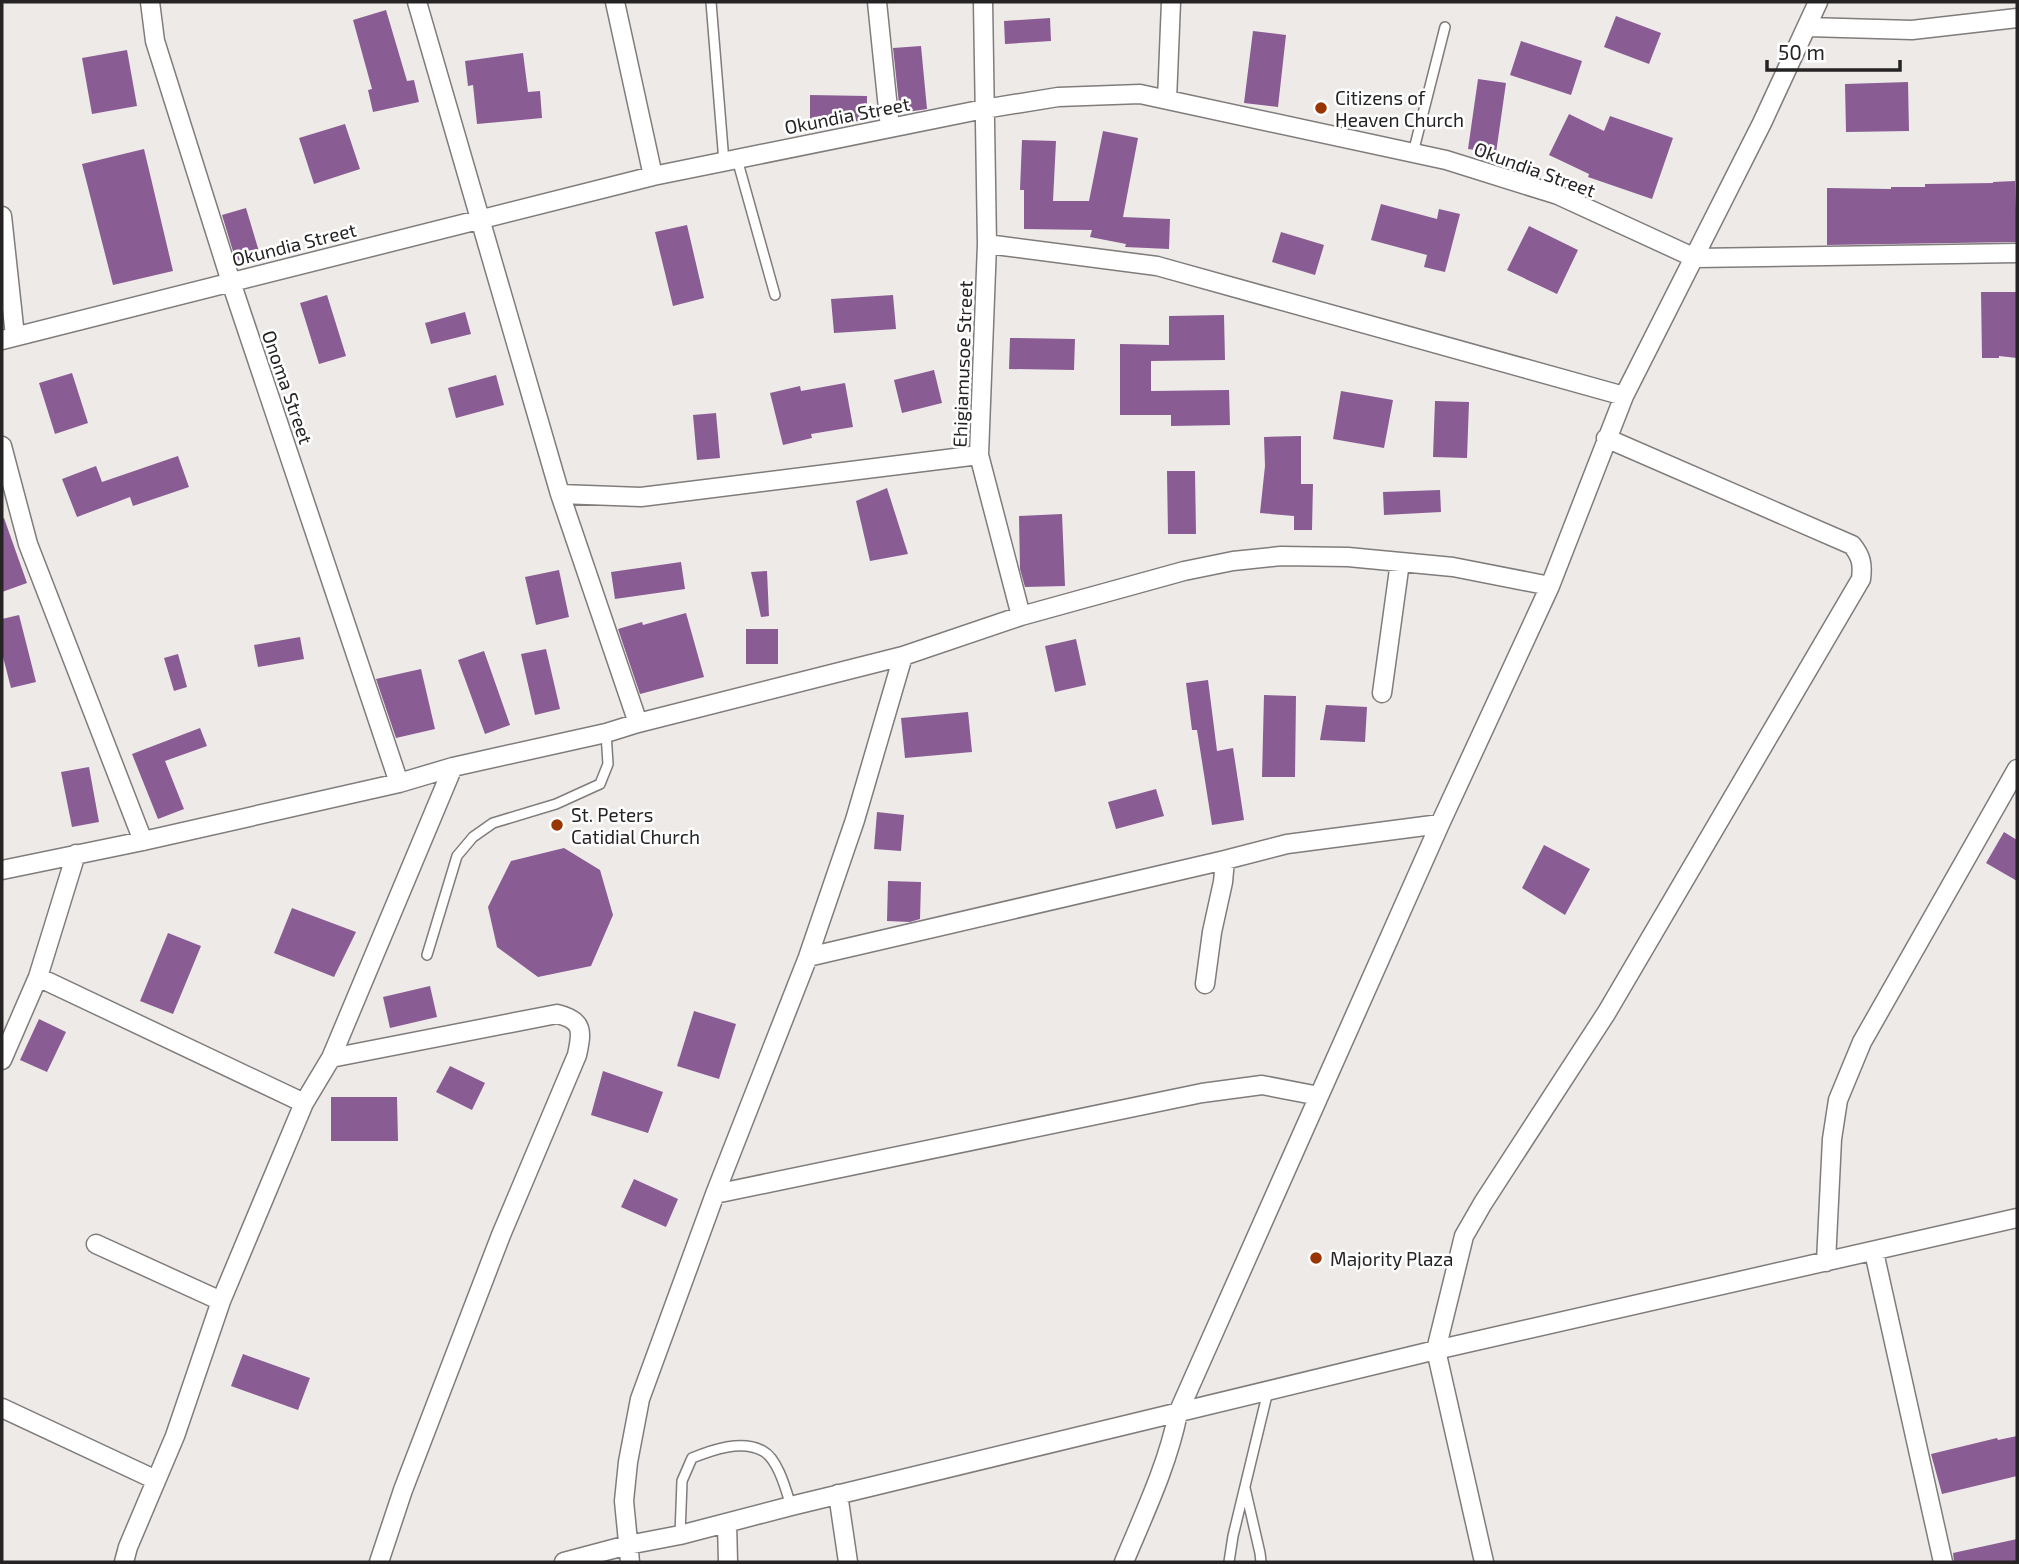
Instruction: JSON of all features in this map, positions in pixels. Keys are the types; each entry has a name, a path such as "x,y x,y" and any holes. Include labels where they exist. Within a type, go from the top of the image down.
{"street":[{"name":"Onoma Street","path":"150,2 155,41 231,282 399,783"},
{"path":"417,2 560,494 638,723"},
{"path":"615,2 653,176"},
{"path":"877,2 890,128"},
{"name":"Ehigiamusoe Street","path":"983,2 987,244 979,455 1021,616"},
{"path":"1167,100 1171,2"},
{"path":"1124,1562 1158,1477 1178,1413 1549,586 1624,396 1695,258 1818,2"},
{"path":"1808,27 1912,30 2017,18"},
{"name":"Okundia Street","path":"9,338 653,176 984,109 1058,97 1140,94 1446,160 1558,195 1695,258"},
{"path":"2,216 9,338"},
{"path":"987,244 1157,266 1624,396"},
{"path":"1695,258 2017,253"},
{"path":"1484,1562 1436,1350 1464,1236 1607,1012 1861,579 1860,555 1852,545 1606,438"},
{"path":"2,446 28,544 142,841"},
{"path":"560,494 641,497 979,455"},
{"path":"2,870 399,783 453,767 606,733 902,656 1021,616 1233,561 1281,556 1348,557 1453,567 1549,586"},
{"path":"1382,693 1400,562"},
{"path":"629,1554 624,1501 640,1399 715,1194 808,957 855,820 902,656"},
{"path":"124,1562 175,1436 221,1301 304,1104 331,1058 453,767"},
{"path":"1826,1262 1832,1139 1838,1100 1862,1042 2017,769"},
{"path":"808,957 1287,844 1440,824"},
{"path":"2,1060 38,978 76,854"},
{"path":"1205,984 1225,860"},
{"path":"38,978 304,1104"},
{"path":"331,1058 557,1014 569,1017 577,1023 581,1034 577,1055 501,1235 403,1490 379,1562"},
{"path":"715,1194 1202,1093 1262,1085 1319,1096"},
{"path":"564,1562 629,1554 680,1535 838,1494 1436,1350 2017,1218"},
{"path":"96,1244 221,1301"},
{"path":"1874,1252 1943,1562"},
{"path":"2,1408 156,1480"},
{"path":"838,1494 848,1562"},
{"path":"727,1522 728,1562"}],"lane":[{"path":"711,2 731,160 775,295"},
{"path":"1413,153 1446,27"},
{"path":"427,955 457,856 473,837 493,823 556,804 600,784 608,764 606,733"},
{"path":"1229,1562 1268,1391"},
{"path":"680,1535 682,1481 692,1458 713,1450 745,1446 764,1452 779,1471 791,1506"},
{"path":"1245,1487 1261,1562"}],"building":[{"path":"386,10 407,81 414,80 419,102 373,112 368,90 372,89 353,20"},
{"path":"1616,16 1661,33 1649,64 1604,47"},
{"path":"1050,18 1051,41 1005,44 1004,21"},
{"path":"1253,31 1286,35 1278,107 1244,103"},
{"path":"1521,41 1582,61 1571,95 1510,75"},
{"path":"921,46 927,109 900,113 893,48"},
{"path":"127,50 137,106 92,114 82,58"},
{"path":"523,53 528,92 540,91 542,118 477,124 473,85 468,86 465,61"},
{"path":"1478,79 1506,83 1496,153 1468,149"},
{"path":"1908,82 1909,131 1846,132 1845,84"},
{"path":"810,95 867,96 867,121 810,122"},
{"path":"1569,114 1604,131 1610,116 1673,138 1652,199 1588,177 1589,174 1549,155"},
{"path":"345,124 360,169 314,184 299,138"},
{"path":"1103,131 1138,138 1123,217 1170,219 1169,249 1125,247 1126,244 1090,237 1092,230 1024,229 1024,190 1020,190 1022,140 1056,141 1053,201 1089,201"},
{"path":"144,149 173,271 113,285 82,164"},
{"path":"2015,181 2017,242 1827,245 1827,188 1891,189 1925,187 1925,184"},
{"path":"1381,204 1437,219 1439,209 1460,214 1445,272 1424,267 1427,255 1371,240"},
{"path":"246,208 260,255 236,261 222,215"},
{"path":"687,225 704,298 673,306 655,232"},
{"path":"1529,226 1578,250 1557,294 1507,270"},
{"path":"1281,232 1324,245 1315,275 1272,262"},
{"path":"1981,292 2017,292 2017,358 1982,358"},
{"path":"327,295 346,356 319,364 300,303"},
{"path":"893,295 896,329 834,333 831,299"},
{"path":"465,312 471,334 431,344 425,323"},
{"path":"1224,315 1225,360 1151,361 1151,391 1229,390 1230,425 1171,426 1171,415 1120,415 1120,344 1169,345 1169,316"},
{"path":"1010,338 1075,339 1074,370 1009,369"},
{"path":"934,370 942,403 902,413 894,380"},
{"path":"72,373 88,423 55,434 39,383"},
{"path":"496,375 504,405 456,418 448,388"},
{"path":"845,383 853,427 811,434 812,438 783,445 770,393 800,386 801,391"},
{"path":"1341,391 1393,400 1384,448 1333,439"},
{"path":"1435,401 1469,402 1467,458 1433,457"},
{"path":"716,413 720,458 697,460 693,415"},
{"path":"1301,436 1301,484 1313,484 1312,530 1294,530 1294,516 1260,513 1265,466 1264,437"},
{"path":"178,456 189,487 133,506 130,497 77,517 62,479 96,466 102,482"},
{"path":"1167,471 1195,471 1196,534 1168,534"},
{"path":"887,488 908,554 870,561 856,501"},
{"path":"1440,490 1441,512 1384,515 1383,492"},
{"path":"1062,514 1065,586 1025,587 1020,569 1019,516"},
{"path":"2,518 27,583 2,592"},
{"path":"681,562 685,589 615,599 611,572"},
{"path":"559,570 569,617 536,625 525,577"},
{"path":"767,571 769,616 761,617 751,572"},
{"path":"686,613 704,677 640,694 618,629"},
{"path":"19,615 36,682 11,688 2,653 2,619"},
{"path":"746,629 778,629 778,664 746,664"},
{"path":"300,637 304,659 258,667 254,645"},
{"path":"1076,639 1086,685 1055,692 1045,646"},
{"path":"546,649 560,709 535,715 521,654"},
{"path":"484,651 510,725 485,734 458,660"},
{"path":"178,654 187,687 174,691 164,658"},
{"path":"421,669 435,729 396,738 376,679"},
{"path":"1208,680 1217,751 1233,748 1244,820 1212,825 1197,730 1192,730 1186,683"},
{"path":"1264,695 1296,696 1295,777 1262,777"},
{"path":"1326,705 1367,707 1365,742 1320,740"},
{"path":"968,712 972,752 905,758 901,718"},
{"path":"200,728 207,746 165,761 184,809 158,819 132,754"},
{"path":"89,767 99,822 72,827 61,772"},
{"path":"1156,789 1164,816 1116,829 1108,802"},
{"path":"877,812 904,815 901,851 874,849"},
{"path":"2004,832 2017,840 2017,881 1986,863"},
{"path":"1544,845 1590,869 1565,915 1522,888"},
{"path":"564,848 600,870 613,915 591,966 538,977 497,947 488,907 511,861"},
{"path":"888,881 921,882 920,919 910,922 887,921"},
{"path":"292,908 356,932 334,977 274,953"},
{"path":"168,933 201,946 173,1014 140,1001"},
{"path":"430,986 437,1017 390,1028 383,997"},
{"path":"694,1011 736,1024 719,1079 677,1066"},
{"path":"39,1019 66,1032 47,1072 20,1060"},
{"path":"450,1066 485,1083 472,1110 436,1092"},
{"path":"603,1071 663,1092 648,1133 591,1115"},
{"path":"331,1097 397,1097 398,1141 331,1141"},
{"path":"634,1179 678,1199 666,1227 621,1207"},
{"path":"243,1354 310,1378 298,1410 231,1386"},
{"path":"2017,1436 2017,1476 1942,1494 1931,1454 1997,1438"},
{"path":"2017,1539 2017,1562 1954,1562 1953,1553"}],"place":[{"name":"Citizens of Heaven Church","path":"1321,108"},
{"name":"St. Peters Catidial Church","path":"557,825"},
{"name":"Majority Plaza","path":"1316,1258"}]}
